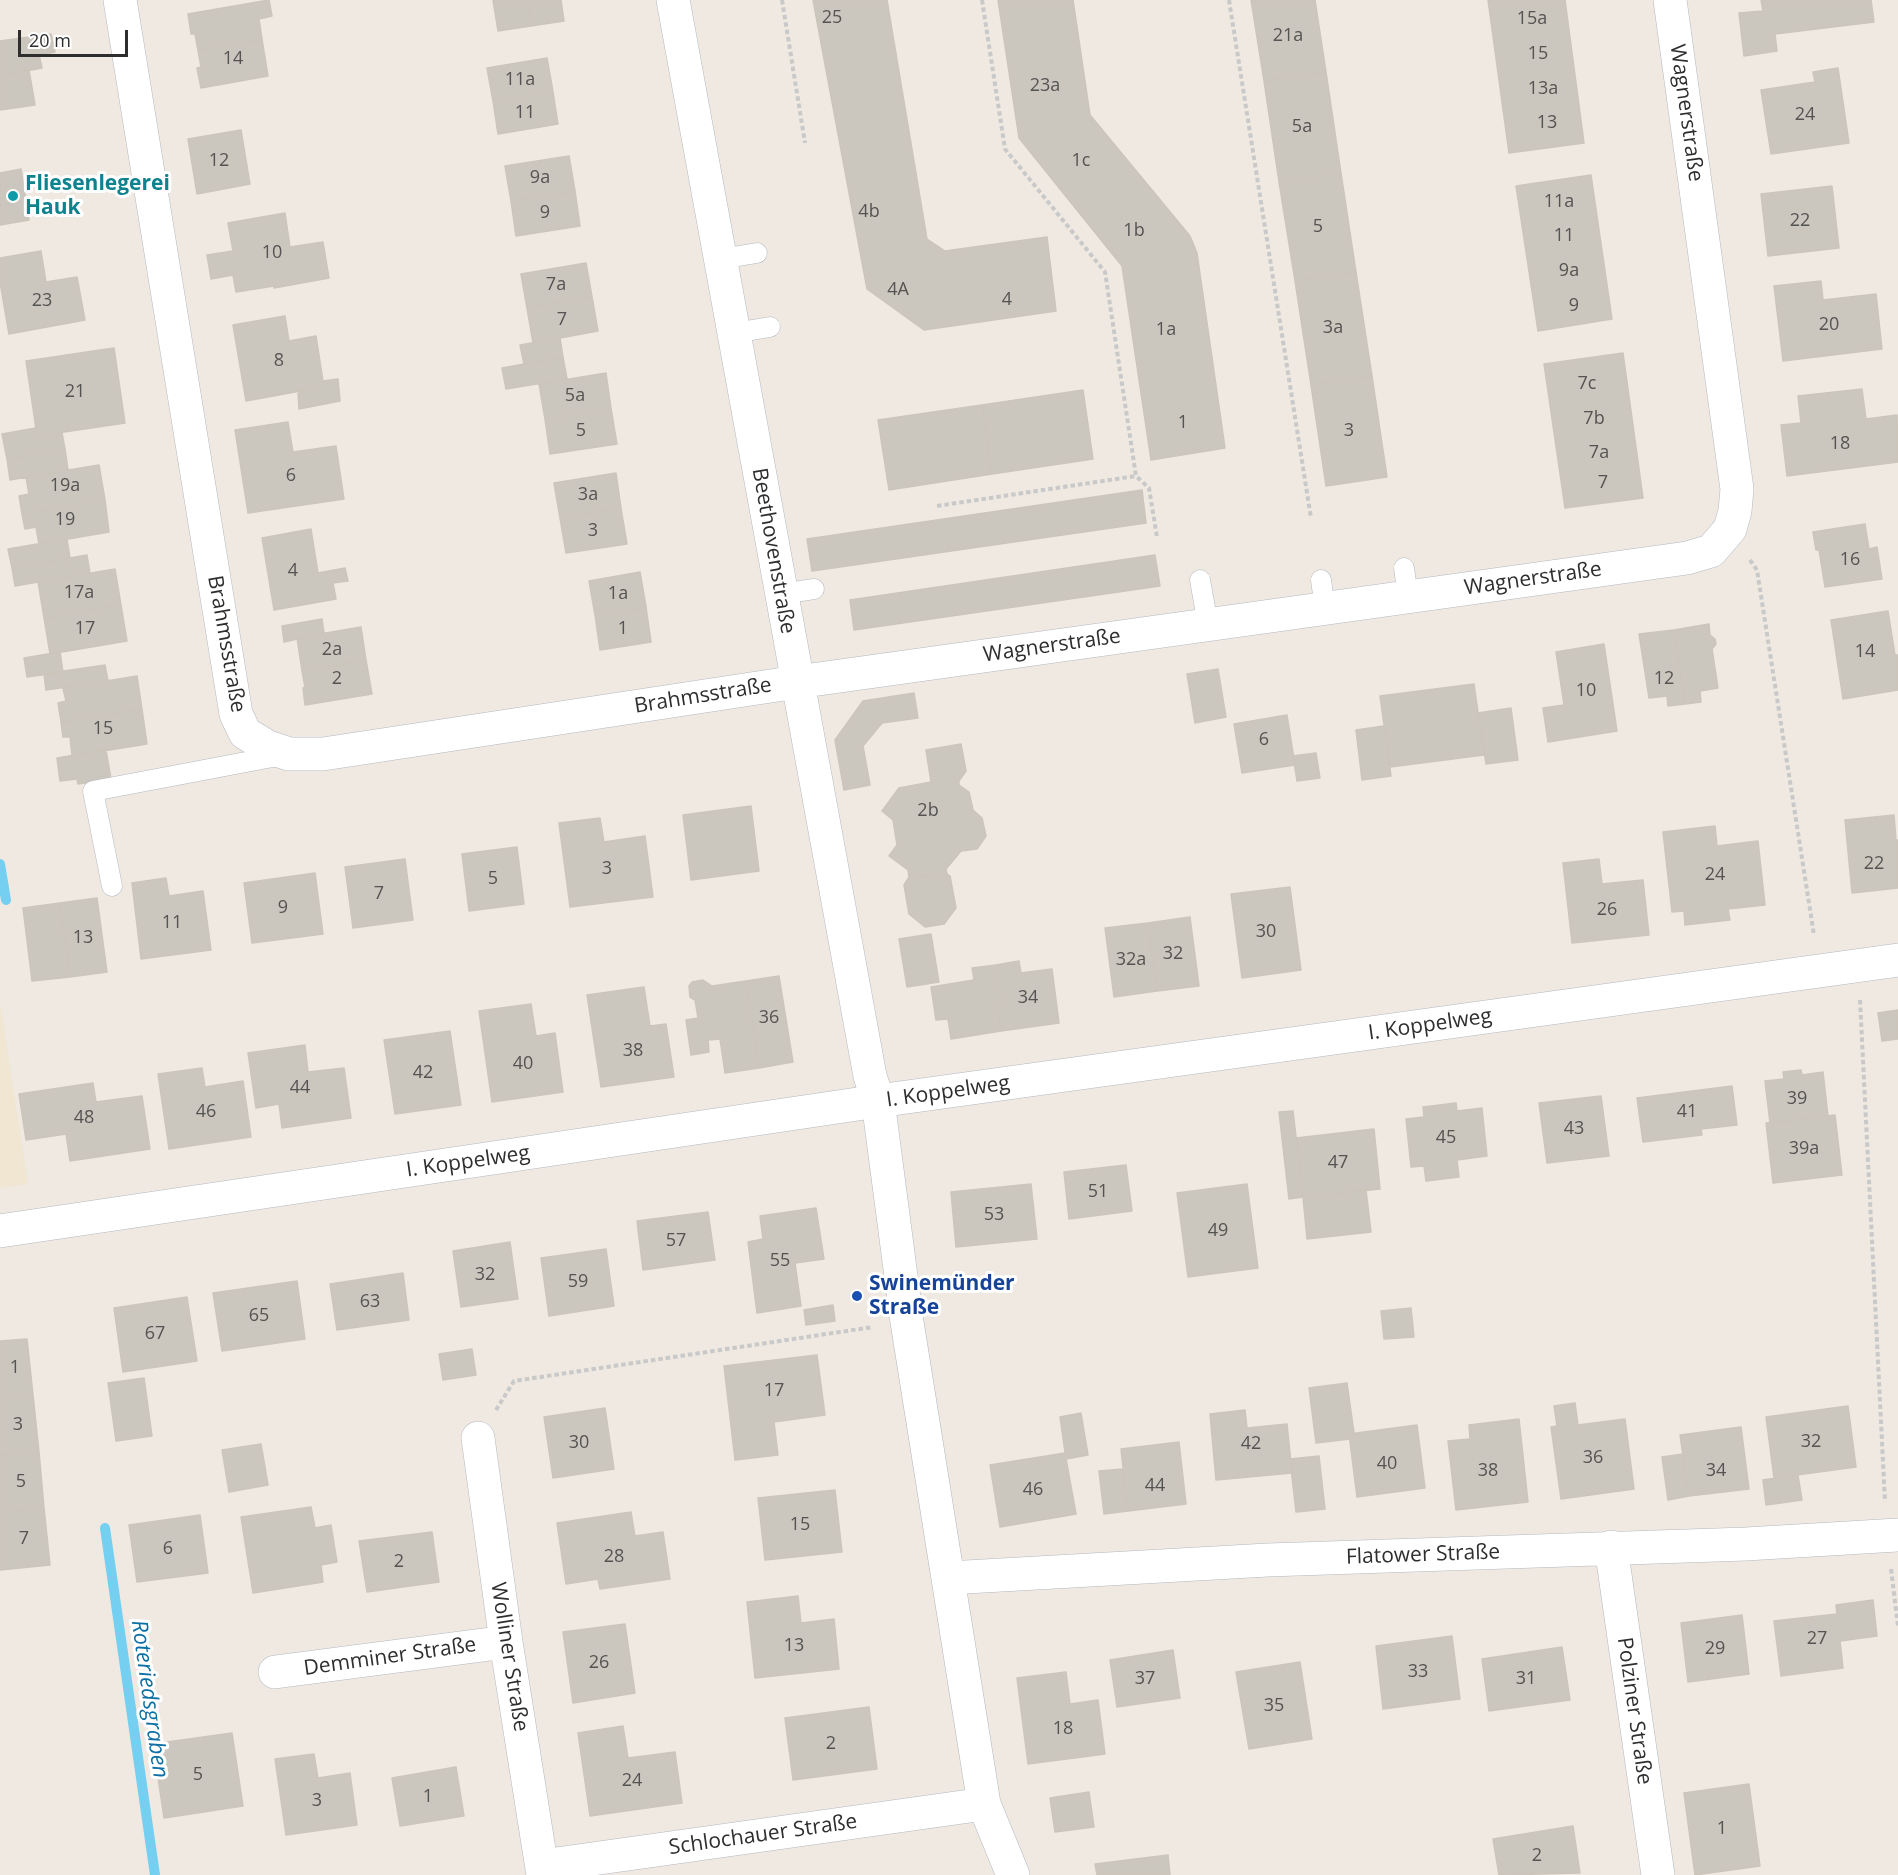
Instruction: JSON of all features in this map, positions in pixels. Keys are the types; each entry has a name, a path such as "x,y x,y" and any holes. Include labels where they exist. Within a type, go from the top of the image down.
{"street":[{"name":"Brahmsstraße","path":"120,0 236,714 245,732 268,747 289,754 323,754 797,682"},
{"name":"Beethovenstraße","path":"673,0 868,1064 878,1101"},
{"name":"Wagnerstraße","path":"797,682 1208,624 1323,594 1406,582 1687,558 1711,551 1730,529 1735,511 1737,489 1670,0"},
{"name":"I. Koppelweg","path":"0,1231 878,1101 1898,960"},
{"path":"878,1101 907,1322 984,1804 1013,1875"},
{"name":"Wolliner Straße","path":"478,1438 506,1642 543,1871"},
{"name":"Flatower Straße","path":"948,1578 1268,1560 1746,1544 1893,1536"},
{"name":"Polziner Straße","path":"1611,1547 1658,1875"},
{"name":"Demminer Straße","path":"275,1672 506,1642"},
{"name":"Schlochauer Straße","path":"543,1871 984,1804"}],"lane":[{"path":"720,259 758,253"},
{"path":"734,333 770,327"},
{"path":"1200,580 1208,624"},
{"path":"781,594 814,589"},
{"path":"112,886 93,791 289,754"}],"path":[{"path":"782,0 805,143"},
{"path":"982,0 1005,148 1105,272 1136,476 1149,488 1157,537"},
{"path":"1229,0 1311,518"},
{"path":"937,506 1136,476"},
{"path":"1730,529 1757,570 1815,941 1857,984 1862,1010 1898,1626"},
{"path":"478,1438 514,1381 907,1322"}],"shaded area":[{"path":"0,1003 28,1184 0,1188"}],"building":[{"path":"269,0 272,16 259,19 262,39 198,50 195,34 191,34 188,14"},
{"path":"493,0 527,0 531,26 498,31"},
{"path":"527,0 561,0 564,21 531,26"},
{"path":"813,0 887,0 927,239 945,251 1047,237 1056,311 924,330 867,289"},
{"path":"998,0 1073,0 1090,115 1190,236 1197,253 1225,448 1151,460 1122,266 1019,138"},
{"path":"1251,0 1315,0 1326,72 1264,81"},
{"path":"1488,0 1565,0 1584,143 1509,153"},
{"path":"1761,0 1871,0 1874,22 1775,34 1777,51 1744,56 1739,13 1763,11"},
{"path":"51,34 55,52 39,55 42,68 0,76 0,41"},
{"path":"262,39 268,76 201,88 197,68 201,67 198,50"},
{"path":"547,58 553,92 493,101 487,68"},
{"path":"1838,68 1849,143 1771,154 1761,90 1815,82 1813,72"},
{"path":"29,70 35,105 0,110 0,76"},
{"path":"1326,72 1341,173 1279,182 1264,81"},
{"path":"553,92 558,124 498,134 493,101"},
{"path":"241,130 250,184 197,194 188,139"},
{"path":"569,156 575,191 511,201 505,166"},
{"name":"Fliesenlegerei Hauk","path":"21,169 29,220 0,225 0,173"},
{"path":"1341,173 1356,272 1295,281 1279,182"},
{"path":"1591,175 1612,319 1538,331 1516,186"},
{"path":"1832,186 1839,248 1768,256 1761,194"},
{"path":"575,191 580,226 516,236 511,201"},
{"path":"285,213 290,247 323,242 329,278 236,292 233,275 211,279 207,255 233,251 228,223"},
{"path":"41,251 46,282 77,277 85,320 9,334 0,282 0,258"},
{"path":"586,263 592,297 527,308 521,274"},
{"path":"1356,272 1372,376 1311,385 1295,281"},
{"path":"1821,281 1823,300 1876,294 1882,349 1783,361 1774,286"},
{"path":"592,297 598,331 533,343 527,308"},
{"path":"285,316 289,341 316,336 323,381 317,388 246,401 233,325"},
{"path":"560,338 563,357 524,364 520,345"},
{"path":"114,348 125,423 37,436 26,361"},
{"path":"1623,353 1643,498 1565,508 1544,364"},
{"path":"563,357 567,379 506,389 502,368"},
{"path":"606,373 611,408 545,419 539,384"},
{"path":"1372,376 1387,477 1326,486 1311,385"},
{"path":"338,379 340,401 299,409 298,391 317,388 323,381"},
{"path":"1862,389 1866,419 1897,415 1898,462 1787,476 1781,425 1801,423 1798,396"},
{"path":"1083,390 1093,459 992,474 982,405"},
{"path":"982,405 992,474 889,490 878,420"},
{"path":"611,408 617,444 550,454 545,419"},
{"path":"288,422 293,452 336,446 344,499 248,513 235,430"},
{"path":"36,428 37,436 62,433 65,449 7,459 2,434"},
{"path":"65,449 68,470 10,480 7,459"},
{"path":"99,465 105,500 22,514 19,496 29,494 26,477"},
{"path":"616,473 621,508 560,518 554,483"},
{"path":"1142,490 1146,523 812,571 807,539"},
{"path":"105,500 109,532 39,544 36,527 25,529 22,514"},
{"path":"621,508 627,544 566,553 560,518"},
{"path":"1865,524 1869,549 1877,547 1882,579 1825,587 1819,550 1816,550 1813,532"},
{"path":"311,529 318,573 345,568 348,581 333,583 336,599 274,610 262,538"},
{"path":"67,539 70,558 12,568 8,549"},
{"path":"87,555 90,573 73,576 70,558"},
{"path":"1155,555 1160,586 854,630 850,600"},
{"path":"70,558 73,576 15,586 12,568"},
{"path":"115,569 121,605 44,618 38,582"},
{"path":"640,572 646,607 595,615 589,581"},
{"path":"121,605 127,641 50,654 44,618"},
{"path":"646,607 651,642 600,650 595,615"},
{"path":"1888,611 1895,655 1898,655 1898,690 1843,699 1831,620"},
{"path":"322,619 324,633 284,642 282,626"},
{"path":"1709,624 1710,635 1715,639 1716,644 1712,649 1718,688 1700,691 1701,702 1685,704 1674,630"},
{"path":"361,627 366,660 302,671 297,638"},
{"path":"1674,630 1685,704 1668,706 1667,696 1649,698 1639,634"},
{"path":"1604,644 1617,731 1548,742 1543,708 1564,705 1556,652"},
{"path":"60,652 63,672 27,677 24,658"},
{"path":"366,660 372,694 305,705 302,671"},
{"path":"105,665 108,681 46,690 44,674"},
{"path":"1218,669 1226,717 1195,723 1187,674"},
{"path":"137,676 142,709 61,722 58,703 66,701 63,688"},
{"path":"1474,684 1484,755 1390,767 1380,696"},
{"path":"914,693 918,718 882,723 863,746 870,785 844,790 835,740 863,701"},
{"path":"1511,708 1518,760 1486,764 1478,713"},
{"path":"142,709 147,744 72,756 70,737 63,737 61,722"},
{"path":"1287,715 1295,765 1242,773 1234,724"},
{"path":"1384,726 1391,776 1362,780 1356,730"},
{"path":"961,744 966,771 959,785 969,792 973,810 982,818 986,836 977,849 961,851 946,869 947,874 909,877 908,870 889,856 897,845 893,820 882,811 899,788 931,782 926,750"},
{"path":"106,750 111,779 78,784 77,779 60,781 57,758"},
{"path":"1316,753 1320,778 1297,781 1293,756"},
{"path":"751,806 759,871 691,880 683,815"},
{"path":"1894,815 1896,841 1898,840 1898,888 1852,893 1845,820"},
{"path":"600,818 604,842 645,836 653,897 570,907 559,823"},
{"path":"1715,826 1717,846 1758,841 1765,905 1728,909 1730,920 1685,925 1684,911 1672,912 1663,832"},
{"path":"517,847 524,904 469,911 462,854"},
{"path":"405,859 413,920 353,928 345,867"},
{"path":"1599,859 1602,884 1643,880 1649,935 1572,943 1563,863"},
{"path":"315,873 323,934 252,943 244,883"},
{"path":"947,874 950,876 956,908 944,924 925,927 909,914 904,885 909,877"},
{"path":"166,878 169,896 203,891 211,950 141,959 132,883"},
{"path":"1290,887 1301,970 1242,978 1231,894"},
{"path":"97,898 107,972 70,977 60,903"},
{"path":"60,903 70,977 32,981 23,908"},
{"path":"1190,917 1199,986 1157,991 1148,923"},
{"path":"1148,923 1157,991 1114,997 1105,928"},
{"path":"931,934 939,982 907,987 899,939"},
{"path":"1019,961 1021,973 1052,969 1059,1023 1001,1031 997,1004 1002,1003 996,965"},
{"path":"996,965 1002,1003 997,1004 1001,1031 951,1039 948,1019 936,1020 931,987 974,980 972,968"},
{"path":"779,976 793,1062 759,1068 746,981"},
{"path":"703,980 712,986 746,981 759,1068 725,1073 720,1039 708,1040 709,1052 691,1055 686,1020 698,1018 695,1000 690,997 689,986 692,982"},
{"path":"644,987 650,1026 666,1024 674,1077 601,1087 587,995"},
{"path":"531,1004 536,1036 555,1033 563,1092 492,1102 479,1011"},
{"path":"1898,1010 1898,1039 1882,1041 1878,1013"},
{"path":"450,1031 461,1105 395,1114 384,1040"},
{"path":"305,1045 308,1072 344,1068 351,1118 282,1128 279,1104 256,1108 248,1053"},
{"path":"202,1068 205,1087 243,1081 251,1137 169,1149 158,1074"},
{"path":"1801,1070 1802,1075 1823,1072 1828,1116 1770,1123 1765,1081 1784,1079 1783,1072"},
{"path":"93,1083 96,1102 142,1096 150,1149 70,1161 66,1134 26,1140 19,1094"},
{"path":"1732,1086 1737,1125 1701,1129 1702,1135 1643,1142 1637,1098"},
{"path":"1601,1096 1609,1156 1547,1163 1539,1103"},
{"path":"1456,1103 1457,1111 1482,1108 1487,1156 1457,1160 1459,1177 1426,1181 1424,1166 1411,1167 1406,1119 1424,1117 1423,1107"},
{"path":"1293,1111 1303,1197 1289,1199 1279,1112"},
{"path":"1835,1115 1842,1175 1773,1183 1766,1123"},
{"path":"1374,1129 1380,1189 1303,1197 1296,1138"},
{"path":"1126,1165 1132,1211 1069,1219 1064,1172"},
{"path":"1031,1184 1037,1239 956,1247 951,1192"},
{"path":"1247,1184 1258,1268 1188,1277 1177,1193"},
{"path":"1366,1190 1371,1232 1307,1239 1303,1197"},
{"path":"816,1208 824,1259 795,1263 801,1306 757,1313 748,1242 763,1239 760,1216"},
{"path":"708,1212 715,1260 643,1270 637,1221"},
{"path":"510,1242 518,1299 461,1307 453,1251"},
{"path":"606,1249 614,1306 549,1316 541,1258"},
{"path":"403,1273 409,1320 337,1330 330,1284"},
{"path":"297,1281 305,1339 222,1351 213,1293"},
{"path":"187,1297 197,1361 123,1372 114,1308"},
{"path":"833,1305 835,1321 806,1325 804,1310"},
{"path":"1411,1308 1414,1337 1384,1339 1381,1311"},
{"path":"27,1339 33,1395 0,1399 0,1341"},
{"path":"472,1349 476,1375 443,1380 439,1354"},
{"path":"817,1355 825,1415 774,1422 778,1455 735,1460 724,1366"},
{"path":"144,1378 152,1436 116,1441 108,1383"},
{"path":"1347,1383 1354,1433 1349,1434 1350,1439 1316,1443 1309,1388"},
{"path":"33,1395 39,1452 0,1455 0,1399"},
{"path":"1575,1403 1578,1425 1625,1419 1634,1489 1561,1499 1551,1427 1557,1426 1554,1406"},
{"path":"1848,1406 1856,1467 1774,1478 1766,1417"},
{"path":"605,1408 614,1469 553,1478 544,1417"},
{"path":"1245,1410 1247,1428 1287,1424 1292,1473 1216,1480 1210,1414"},
{"path":"1081,1413 1088,1455 1066,1459 1060,1417"},
{"path":"1519,1419 1528,1502 1456,1510 1448,1441 1470,1439 1469,1425"},
{"path":"1417,1425 1425,1488 1357,1497 1349,1434"},
{"path":"1741,1427 1749,1489 1689,1496 1680,1435"},
{"path":"1179,1442 1186,1504 1128,1511 1121,1449"},
{"path":"261,1444 268,1485 229,1492 222,1450"},
{"path":"39,1452 44,1508 0,1513 0,1455"},
{"path":"1065,1453 1076,1514 1000,1527 990,1465"},
{"path":"1683,1454 1689,1496 1668,1500 1662,1457"},
{"path":"1319,1456 1325,1509 1296,1512 1290,1459"},
{"path":"1123,1469 1128,1511 1104,1514 1099,1471"},
{"path":"1798,1475 1802,1500 1766,1505 1763,1480"},
{"path":"835,1490 842,1552 765,1560 758,1498"},
{"path":"311,1507 315,1528 331,1525 337,1562 321,1565 323,1582 253,1593 241,1517"},
{"path":"44,1508 50,1565 0,1570 0,1513"},
{"path":"631,1512 635,1536 663,1532 670,1579 600,1589 598,1579 566,1584 557,1523"},
{"path":"200,1515 208,1573 137,1582 129,1525"},
{"path":"432,1532 439,1582 367,1592 359,1541"},
{"path":"798,1596 801,1623 834,1619 839,1669 755,1678 747,1602"},
{"path":"1873,1600 1877,1636 1840,1641 1843,1668 1781,1676 1774,1621 1837,1614 1836,1605"},
{"path":"1742,1615 1749,1674 1688,1682 1681,1623"},
{"path":"625,1624 635,1693 573,1703 563,1632"},
{"path":"1452,1636 1460,1699 1383,1709 1376,1646"},
{"path":"1562,1647 1570,1700 1489,1711 1482,1659"},
{"path":"1173,1650 1180,1698 1117,1707 1110,1660"},
{"path":"1300,1662 1312,1739 1249,1749 1236,1672"},
{"path":"1066,1672 1070,1704 1098,1700 1105,1754 1028,1764 1017,1678"},
{"path":"869,1707 877,1769 793,1780 785,1718"},
{"path":"623,1726 628,1758 675,1752 682,1803 590,1816 578,1733"},
{"path":"232,1733 243,1806 164,1818 153,1744"},
{"path":"314,1754 318,1778 350,1773 357,1825 286,1835 275,1759"},
{"path":"456,1767 464,1816 400,1826 392,1778"},
{"path":"1749,1784 1760,1866 1695,1875 1684,1793"},
{"path":"1089,1792 1094,1827 1055,1832 1050,1798"},
{"path":"1573,1826 1580,1873 1499,1875 1493,1839"},
{"path":"1168,1855 1170,1875 1097,1875 1095,1864"}],"waterway":[{"name":"Roteriedsgraben","path":"0,864 6,900"},
{"name":"Roteriedsgraben","path":"105,1528 155,1875"}],"place":[{"name":"Fliesenlegerei Hauk","path":"13,196"},
{"name":"Swinemünder Straße","path":"857,1296"}]}
